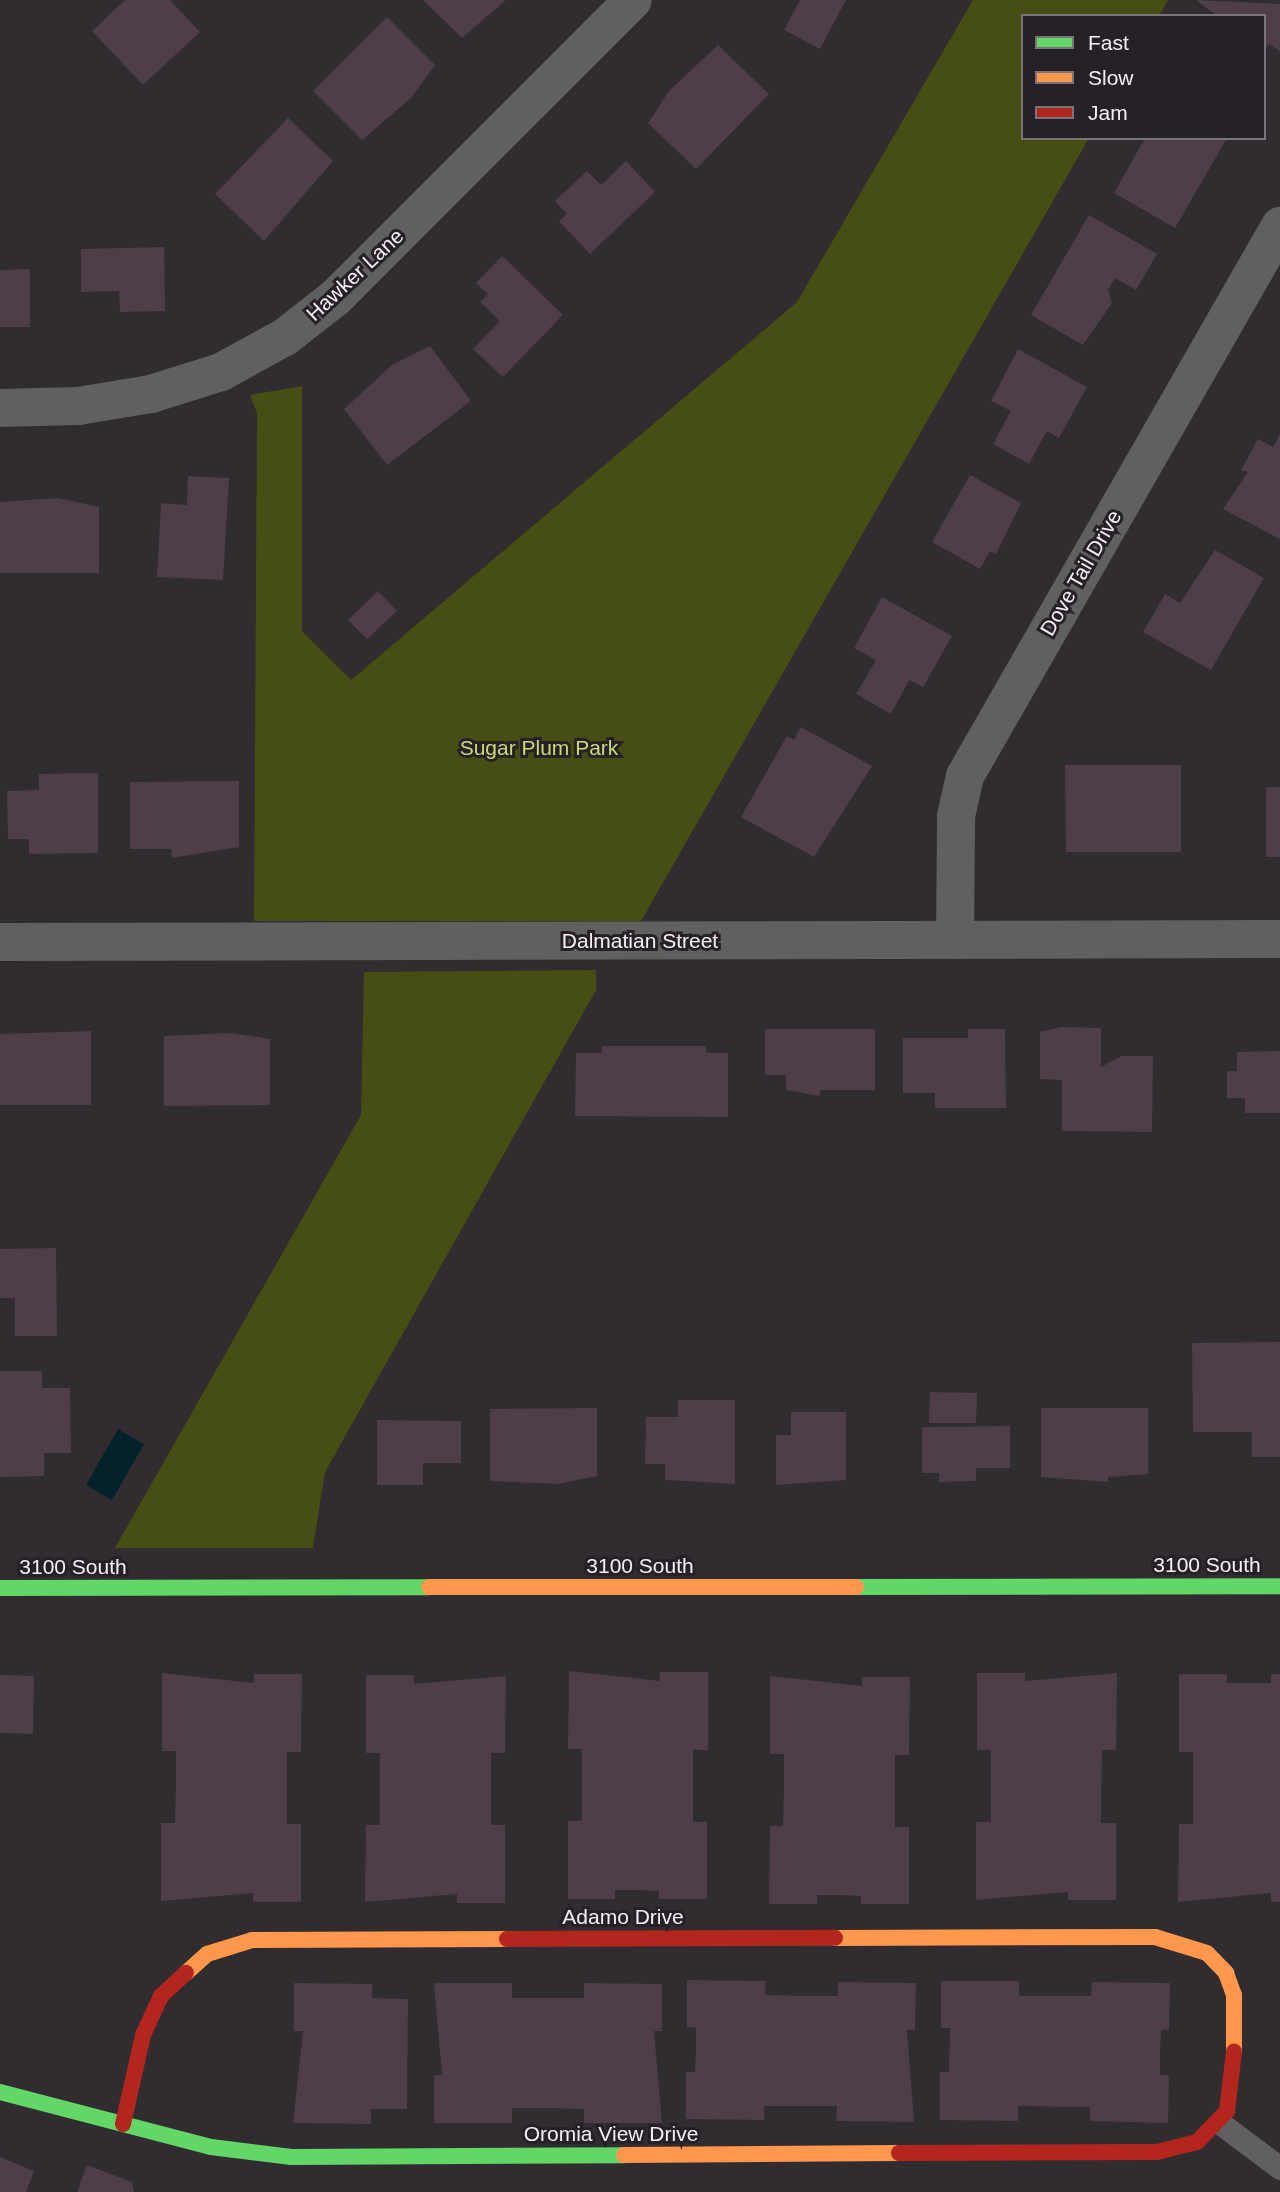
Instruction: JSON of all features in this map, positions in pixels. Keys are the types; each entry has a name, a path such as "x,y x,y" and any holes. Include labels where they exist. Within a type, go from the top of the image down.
{"street":[{"name":"Hawker Lane","path":"0,408 78,406 151,394 221,372 285,337 335,298 633,0"},
{"name":"Dove Tail Drive","path":"955,940 956,816 965,776 1280,226"},
{"name":"Dalmatian Street","path":"0,942 1280,939"},
{"name":"3100 South","path":"0,1588 1280,1586"},
{"name":"Adamo Drive","path":"123,2124 144,2035 161,1996 206,1954 252,1940 1155,1937 1197,1947 1226,1973 1234,1995 1234,2083 1220,2123"},
{"name":"Oromia View Drive","path":"0,2092 211,2147 290,2157 1157,2152 1190,2145 1220,2123"}],"lane":[{"path":"1220,2123 1280,2168"}],"green space":[{"name":"Sugar Plum Park","path":"973,0 1168,0 1160,14 1021,14 1021,140 1088,140 641,921 254,921 257,413 250,395 302,386 302,631 351,680 797,302"},
{"path":"596,970 596,990 325,1472 313,1548 115,1548 361,1115 364,972"}],"water":[{"path":"118,1429 144,1444 112,1500 86,1485"}],"building":[{"path":"125,0 170,0 200,32 143,85 92,31"},
{"path":"423,0 506,0 462,38"},
{"path":"800,0 846,0 820,49 784,30"},
{"path":"1196,0 1280,4 1280,51 1269,44 1266,49 1266,14 1214,14"},
{"path":"387,17 435,65 411,98 362,140 313,91"},
{"path":"718,45 769,94 696,169 648,123 669,91"},
{"path":"288,118 333,161 264,241 215,194"},
{"path":"1144,140 1226,140 1175,228 1114,193"},
{"path":"626,161 655,192 590,254 559,221 567,214 555,201 587,171 601,185"},
{"path":"1089,215 1157,254 1136,290 1115,278 1108,290 1112,303 1083,345 1031,315"},
{"path":"164,247 165,311 120,312 119,291 81,292 81,249"},
{"path":"502,256 563,315 503,377 473,349 500,321 480,302 488,294 476,283"},
{"path":"30,269 30,327 0,327 0,270"},
{"path":"430,346 471,401 387,465 344,409 392,365"},
{"path":"1018,349 1087,387 1059,438 1047,431 1029,464 993,444 1011,411 991,401"},
{"path":"1280,434 1280,539 1223,509 1248,472 1241,470 1258,439 1273,447"},
{"path":"970,475 1021,503 996,554 990,551 980,569 932,542"},
{"path":"188,476 229,478 223,580 157,577 161,503 187,505"},
{"path":"58,498 99,507 99,573 0,573 0,502"},
{"path":"1215,550 1264,578 1211,670 1143,632 1165,594 1180,603"},
{"path":"378,591 397,611 367,639 348,620"},
{"path":"882,597 952,636 923,687 909,680 891,714 856,694 876,660 854,648"},
{"path":"801,727 872,766 814,857 741,817 787,736 794,740"},
{"path":"1065,765 1181,765 1181,852 1066,852"},
{"path":"98,773 98,853 29,854 29,839 8,839 7,791 39,790 39,774"},
{"path":"239,781 239,847 172,858 171,849 130,849 130,782"},
{"path":"1266,787 1280,787 1280,857 1266,857"},
{"path":"1061,1027 1101,1028 1101,1067 1122,1056 1153,1056 1152,1132 1062,1131 1062,1080 1040,1079 1040,1032"},
{"path":"765,1029 875,1029 875,1090 820,1090 820,1096 786,1090 786,1075 765,1075"},
{"path":"968,1029 1005,1029 1006,1108 935,1108 935,1093 903,1093 903,1038 968,1038"},
{"path":"91,1031 91,1105 0,1105 0,1034"},
{"path":"231,1033 270,1039 270,1105 164,1106 164,1036"},
{"path":"602,1046 706,1046 706,1053 728,1053 728,1117 575,1116 576,1053 602,1053"},
{"path":"1280,1051 1280,1113 1245,1113 1245,1098 1227,1098 1227,1071 1237,1071 1237,1052"},
{"path":"56,1248 57,1336 15,1336 15,1298 0,1298 0,1249"},
{"path":"1280,1342 1280,1457 1252,1457 1252,1432 1193,1432 1192,1343"},
{"path":"0,1371 42,1371 42,1388 70,1388 71,1453 44,1453 44,1476 0,1477"},
{"path":"930,1392 977,1393 976,1423 929,1423"},
{"path":"678,1400 735,1400 735,1484 665,1480 665,1464 645,1464 646,1417 678,1417"},
{"path":"597,1408 597,1476 557,1484 490,1481 490,1409"},
{"path":"1041,1408 1148,1408 1148,1474 1108,1477 1108,1482 1041,1477"},
{"path":"791,1412 846,1412 846,1480 776,1485 776,1435 791,1435"},
{"path":"377,1420 461,1421 461,1463 423,1463 423,1485 377,1485"},
{"path":"1010,1426 1010,1468 976,1468 976,1481 939,1482 939,1473 922,1473 922,1427"},
{"path":"569,1671 660,1681 660,1672 708,1672 708,1750 693,1750 693,1822 707,1822 707,1899 659,1899 659,1891 615,1890 615,1899 568,1899 568,1821 582,1821 582,1749 568,1749"},
{"path":"162,1673 254,1683 254,1674 302,1674 301,1752 287,1752 287,1824 301,1824 301,1902 253,1902 253,1893 161,1901 161,1823 175,1823 176,1787 176,1751 162,1751"},
{"path":"977,1673 1025,1673 1025,1681 1117,1673 1116,1750 1102,1750 1101,1823 1116,1823 1116,1900 1068,1900 1068,1892 976,1900 976,1822 991,1822 991,1750 977,1750"},
{"path":"1179,1674 1227,1674 1227,1683 1271,1683 1271,1674 1280,1674 1280,1902 1271,1902 1271,1893 1178,1902 1179,1824 1193,1824 1193,1752 1179,1752"},
{"path":"0,1675 34,1676 33,1734 0,1733"},
{"path":"366,1675 414,1675 414,1684 506,1676 505,1753 491,1753 491,1825 505,1825 505,1903 457,1903 457,1894 365,1902 366,1825 380,1825 380,1753 366,1753"},
{"path":"770,1676 862,1686 862,1677 910,1677 909,1755 895,1755 895,1827 909,1827 909,1904 861,1904 861,1896 817,1895 817,1904 769,1904 770,1826 783,1826 784,1790 784,1754 770,1754"},
{"path":"687,1980 766,1981 765,1995 802,1996 838,1996 838,1982 916,1983 915,2030 907,2030 914,2122 836,2121 837,2106 764,2106 764,2120 686,2119 686,2072 695,2072 696,2050 696,2028 687,2027"},
{"path":"941,1981 1019,1981 1019,1996 1091,1996 1092,1982 1170,1983 1169,2030 1161,2030 1160,2052 1160,2075 1169,2075 1168,2123 1090,2121 1090,2107 1018,2106 1018,2121 940,2120 940,2072 949,2072 950,2028 941,2028"},
{"path":"294,1983 372,1984 372,1998 408,1999 407,2109 371,2109 371,2124 293,2123 303,2031 294,2031"},
{"path":"434,1983 512,1983 512,1998 584,1998 584,1983 662,1984 662,2031 654,2031 662,2123 584,2123 584,2109 512,2108 512,2123 434,2123 434,2075 442,2075"},
{"path":"0,2157 34,2171 26,2192 0,2192"},
{"path":"87,2165 132,2182 134,2192 77,2192"}],"traffic: fast":[{"path":"856,1587 1280,1586"},
{"path":"0,1588 429,1587"},
{"path":"0,2092 211,2147 291,2157 624,2155"}],"traffic: slow":[{"path":"429,1587 856,1587"},
{"path":"835,1938 1155,1937 1207,1953 1226,1973 1234,1995 1234,2051"},
{"path":"186,1973 207,1954 252,1940 507,1939"},
{"path":"624,2155 899,2153"}],"traffic: jam":[{"path":"507,1939 835,1938"},
{"path":"123,2124 143,2035 161,1996 186,1973"},
{"path":"899,2153 1157,2152 1197,2142 1227,2111 1234,2051"}]}
